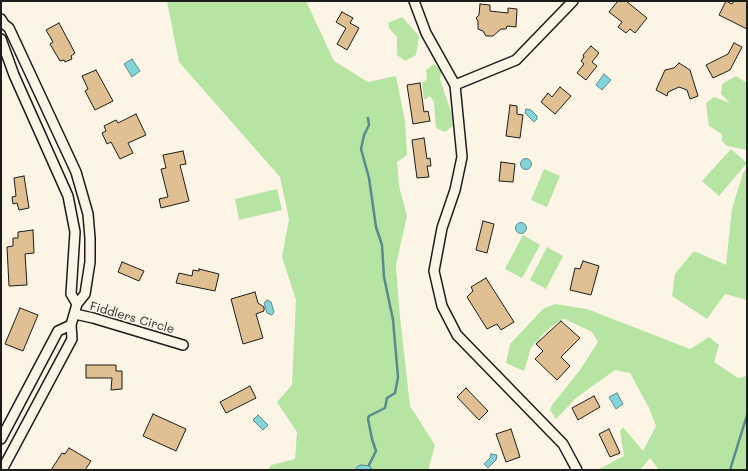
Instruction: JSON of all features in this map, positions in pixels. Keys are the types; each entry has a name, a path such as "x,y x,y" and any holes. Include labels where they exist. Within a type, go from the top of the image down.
{"street":[{"path":"414,1 426,33 455,85 462,157 455,190 442,228 434,271 442,306 457,335 563,444 577,470"},
{"path":"455,85 516,60 573,1"},
{"path":"2,25 9,28 27,70 76,172 88,214 90,238 90,262 85,294 77,304 71,325 72,339 2,470"},
{"path":"1,39 14,75 61,177 68,196 75,232 71,294 77,304"},
{"path":"14,75 27,70"},
{"path":"61,177 76,172"},
{"name":"Fiddlers Circle","path":"75,314 183,345"},
{"path":"1,439 58,331 71,325"},
{"path":"19,407 32,413"}],"green space":[{"path":"167,1 306,1 334,61 368,82 396,76 405,121 407,155 397,162 399,186 407,216 396,265 399,308 410,406 435,445 429,467 430,470 268,470 271,465 295,459 297,432 277,402 292,385 296,300 282,257 289,219 280,177 179,62"},
{"path":"402,17 419,36 416,55 405,61 397,55 397,37 389,28 388,23"},
{"path":"434,64 442,70 440,79 452,115 453,126 445,132 436,128 434,102 430,96 424,100 422,83 427,79 426,70"},
{"path":"736,76 747,83 747,150 727,146 722,141 722,134 709,126 706,103 714,97 730,103 721,94 722,84"},
{"path":"731,149 747,163 719,196 702,181"},
{"path":"747,167 747,300 725,294 707,319 672,296 675,274 694,251 726,265 732,209 743,173"},
{"path":"544,169 560,176 547,207 531,200"},
{"path":"277,189 282,210 239,220 235,199"},
{"path":"523,235 540,245 522,278 505,269"},
{"path":"547,247 563,256 546,289 530,280"},
{"path":"555,304 587,309 690,349 709,337 719,345 714,362 738,378 747,376 747,470 659,470 650,458 640,470 597,470 624,456 620,431 623,427 643,451 656,426 649,408 630,373 615,370 576,398 556,419 550,410 552,405 580,370 598,342 592,332 565,319 562,319 545,332 531,348 524,371 506,363 510,344 543,309"}],"water":[{"path":"132,59 140,71 132,77 124,64"},
{"path":"604,74 611,80 602,90 596,85"},
{"path":"526,109 531,110 537,116 537,119 534,122 525,113"},
{"path":"524,159 528,159 530,160 530,168 524,169 521,166 521,162"},
{"path":"519,223 523,223 525,224 525,232 519,233 516,230 516,226"},
{"path":"267,300 271,302 274,312 272,315 267,313 264,303"},
{"path":"617,393 623,404 616,409 609,397"},
{"path":"258,415 268,425 263,430 253,420"},
{"path":"491,454 497,455 496,460 488,468 484,464 490,458"},
{"path":"361,465 370,466 372,470 355,470"}],"building":[{"path":"618,1 626,1 647,18 635,33 630,29 626,33 618,27 622,22 609,12"},
{"path":"726,1 732,4 734,1 747,1 747,29 719,15"},
{"path":"480,4 490,5 490,11 508,13 508,8 517,9 516,27 507,26 506,29 501,29 493,36 486,36 483,31 478,29 478,21 476,18 479,15"},
{"path":"342,12 353,18 350,23 359,28 347,50 337,44 346,28 336,22"},
{"path":"59,23 75,53 71,56 72,59 65,62 64,60 60,61 50,44 53,42 46,30"},
{"path":"734,43 742,47 730,70 713,78 706,65 728,54"},
{"path":"591,46 599,53 592,62 597,66 586,80 577,73 584,64 581,61 584,57 583,55"},
{"path":"679,63 690,70 698,96 690,99 687,90 679,87 668,92 667,96 656,90 665,70 674,68"},
{"path":"96,70 113,101 95,110 85,91 88,89 82,76"},
{"path":"420,83 424,112 428,111 430,121 413,124 407,85"},
{"path":"560,87 571,96 555,114 541,102 548,93 552,97"},
{"path":"510,105 517,106 517,114 523,115 520,138 506,136"},
{"path":"136,114 146,135 128,143 133,153 120,159 111,142 107,144 102,133 106,131 104,126 116,120 118,123"},
{"path":"424,138 427,159 430,158 431,166 427,166 429,177 417,178 412,140"},
{"path":"183,151 186,164 180,165 189,201 161,208 159,199 168,197 161,169 166,168 163,155"},
{"path":"501,162 515,164 513,182 499,181"},
{"path":"24,176 29,208 19,210 17,203 13,204 12,197 16,196 14,178"},
{"path":"483,221 494,224 487,253 476,250"},
{"path":"33,230 34,253 25,254 27,285 9,286 7,247 13,246 13,238 18,238 18,232"},
{"path":"583,261 599,266 591,295 570,290 575,268 580,269"},
{"path":"122,262 144,271 139,281 118,272"},
{"path":"199,269 219,274 215,291 176,283 179,273 192,276 193,270 199,271"},
{"path":"486,278 514,322 501,330 497,324 487,329 467,297 473,291 471,287"},
{"path":"255,292 258,303 264,307 264,311 256,314 263,338 243,344 231,299"},
{"path":"20,308 38,315 23,351 5,344"},
{"path":"561,321 580,338 561,357 570,366 557,380 535,359 543,351 536,344"},
{"path":"86,365 116,365 116,371 122,371 122,389 111,390 112,378 86,378"},
{"path":"250,386 256,398 226,413 220,402"},
{"path":"466,388 488,411 479,420 457,397"},
{"path":"594,396 600,407 578,420 572,408"},
{"path":"153,414 186,429 176,451 143,436"},
{"path":"511,429 520,457 506,462 496,434"},
{"path":"609,429 620,453 610,457 599,434"},
{"path":"69,448 91,461 85,470 51,470 62,453 65,454"}],"waterway":[{"path":"368,118 369,125 364,135 361,149 369,178 376,227 382,245 384,277 393,320 398,377 395,393 387,398 385,408 369,416 368,419 376,451 369,465"},
{"path":"730,470 747,415"}]}
